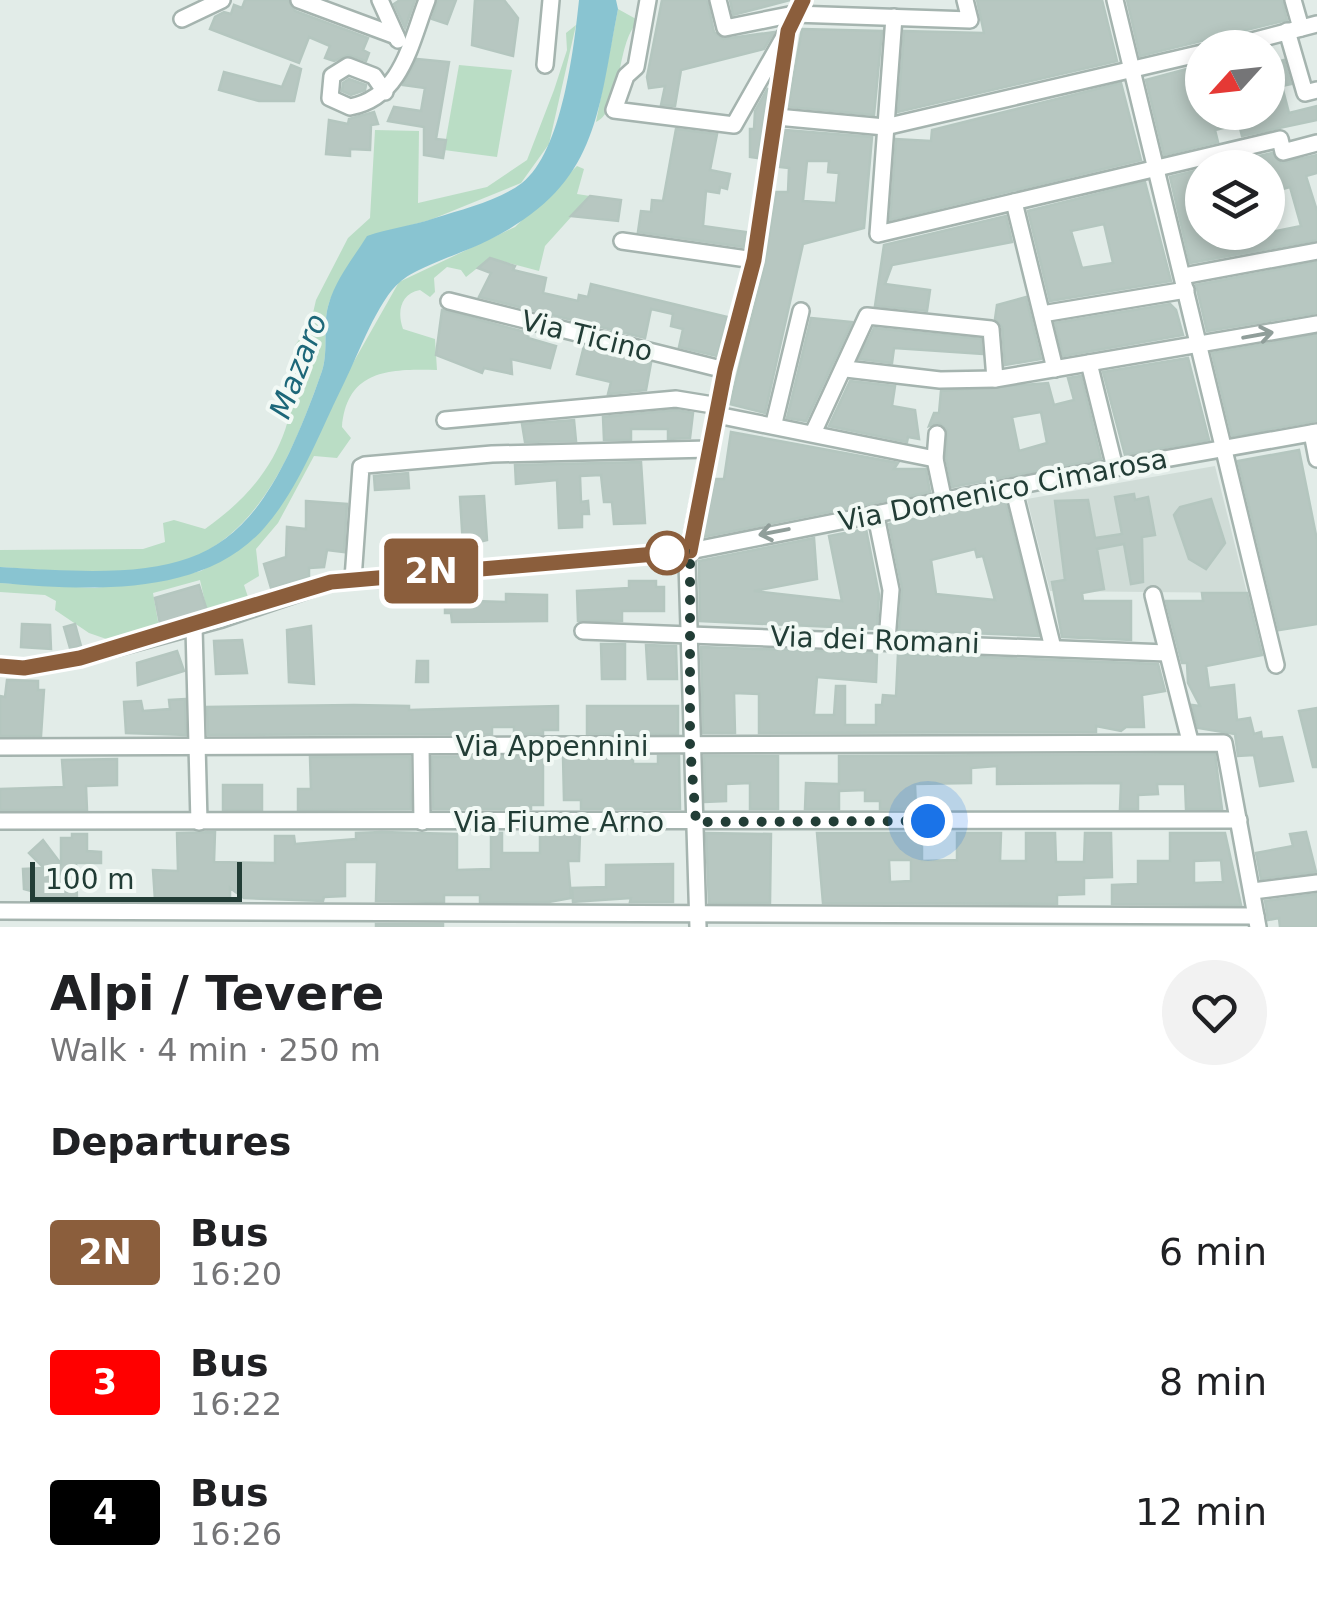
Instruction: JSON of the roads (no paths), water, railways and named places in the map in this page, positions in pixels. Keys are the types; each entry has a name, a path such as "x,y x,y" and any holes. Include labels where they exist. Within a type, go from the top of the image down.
{"street":[{"path":"182,19 222,0"},
{"path":"298,0 396,36"},
{"path":"380,0 405,57"},
{"path":"385,92 405,57 427,0"},
{"path":"545,65 551,0"},
{"path":"648,0 636,67 626,76 614,110 734,125 798,7"},
{"path":"718,0 724,28 798,7 970,20 965,0"},
{"path":"1115,0 1276,666"},
{"path":"1293,0 1302,28 1305,93 1317,90"},
{"path":"894,17 878,234 1280,139 1283,152 1317,144"},
{"path":"698,921 690,745 690,551 725,370 754,260 788,31"},
{"path":"777,117 886,127 1185,58"},
{"path":"1014,202 1055,369"},
{"path":"622,242 754,260"},
{"path":"1042,314 1317,251"},
{"name":"Via Ticino","path":"449,301 725,370"},
{"path":"774,423 801,312"},
{"path":"813,432 868,316 991,330 995,379"},
{"path":"846,369 940,380 995,379 1317,324"},
{"path":"1089,364 1115,468"},
{"path":"445,420 676,398 718,411 935,459"},
{"path":"1315,433 1317,459"},
{"name":"Via Domenico Cimarosa","path":"0,666 24,668 80,658 194,627 331,582 690,551 1315,433"},
{"path":"937,434 935,459 944,502"},
{"path":"352,579 360,468 365,465 492,454 710,449"},
{"path":"1013,487 1052,648"},
{"path":"876,516 891,590 887,640"},
{"path":"1153,596 1190,740"},
{"path":"194,627 198,822"},
{"name":"Via dei Romani","path":"583,631 1167,652"},
{"name":"Via Appennini","path":"0,747 1190,740 1224,743 1238,820"},
{"path":"421,746 422,822"},
{"path":"0,912 698,921 1257,922 1238,820"},
{"name":"Via Fiume Arno","path":"0,822 1238,820"},
{"path":"1253,891 1317,883"}],"water":[{"name":"Mazaro","path":"579,0 616,0 618,9 597,115 572,171 552,196 525,219 489,240 417,271 392,290 369,328 299,476 265,527 239,550 209,567 176,578 105,587 0,583 0,567 124,570 171,563 209,549 242,524 270,488 296,437 322,371 332,294 367,236 491,200 522,183 536,168 564,98"}]}
